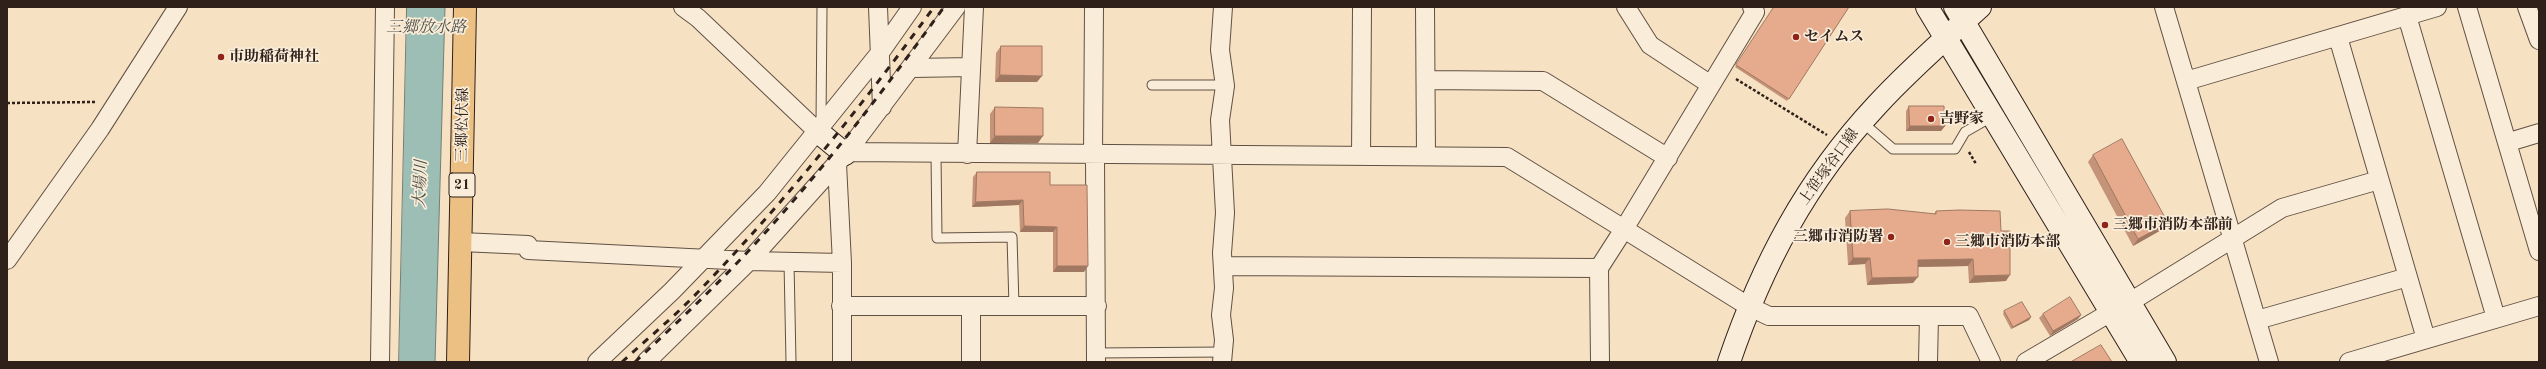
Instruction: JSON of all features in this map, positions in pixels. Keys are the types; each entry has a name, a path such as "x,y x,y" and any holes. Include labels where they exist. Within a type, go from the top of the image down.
{"main road":[{"name":"三郷松伏線","path":"458,362 465,7"}],"street":[{"path":"7,260 117,102 178,7"},
{"path":"380,362 385,7"},
{"path":"682,7 698,18 819,129 843,157 841,306 842,362"},
{"path":"878,7 882,107"},
{"path":"597,362 704,258 767,193 879,54 912,7"},
{"path":"646,362 749,261 843,157 912,68 956,7"},
{"path":"967,154 974,7"},
{"path":"1094,7 1096,358"},
{"path":"1223,7 1220,50 1224,85 1220,120 1223,156 1222,185 1225,213 1222,246 1223,266 1221,315 1223,357"},
{"path":"1361,156 1362,7"},
{"path":"1425,7 1426,156"},
{"path":"1626,7 1650,45 1710,85"},
{"path":"1600,362 1599,268 1668,158 1710,85 1755,12 1752,7"},
{"path":"1927,7 1993,116 2121,307 2165,362"},
{"name":"上笹塚谷口線","path":"1729,362 1748,306 1792,217 1841,146 1862,122 1945,38 1959,14 1980,7"},
{"path":"2164,7 2269,362"},
{"path":"2186,81 2437,7"},
{"path":"2467,7 2509,142 2539,251"},
{"path":"2527,7 2539,40"},
{"path":"1959,14 2121,307 2142,362"},
{"path":"2407,16 2496,318"},
{"path":"2338,37 2426,339"},
{"path":"912,68 971,67"},
{"path":"1426,80 1543,81 1668,158"},
{"path":"2509,142 2539,133"},
{"path":"843,157 967,154 1426,156 1507,158 1748,306 1769,316 1969,316 1991,362"},
{"path":"2026,362 2121,307 2282,208 2380,180"},
{"path":"461,242 528,245 528,250 749,261 842,263"},
{"path":"1223,266 1599,268"},
{"path":"2257,320 2408,277"},
{"path":"841,306 1096,306"},
{"path":"971,306 971,362"},
{"path":"2349,362 2539,306"},
{"path":"1928,316 1928,362"}],"lane":[{"path":"819,129 822,7"},
{"path":"1152,84 1224,85"},
{"path":"1862,122 1893,148 1955,149 1966,132 1993,116"},
{"path":"936,154 937,238 1012,237 1014,306"},
{"path":"789,262 791,362"},
{"path":"1096,358 1223,357"}],"path":[{"path":"1720,69 1825,134 1841,146"},
{"path":"7,103 117,102"},
{"path":"1964,154 1969,152 1976,164"}],"water":[{"name":"三郷放水路","path":"407,7 445,7 435,362 399,362"}],"building":[{"path":"1774,7 1849,7 1789,99 1736,65"},
{"path":"1001,46 1042,46 1042,76 1000,75"},
{"path":"1909,106 1944,106 1945,126 1910,126"},
{"path":"995,107 1043,108 1043,136 995,136"},
{"path":"2122,139 2168,223 2138,239 2093,155"},
{"path":"977,172 1050,172 1050,185 1087,185 1088,266 1057,266 1057,227 1024,226 1023,200 976,202"},
{"path":"1888,209 1936,214 1936,211 2000,211 2001,231 2010,231 2010,275 1974,276 1973,259 1918,260 1918,277 1872,278 1870,258 1853,258 1850,211"},
{"path":"2070,297 2081,315 2053,331 2043,314"},
{"path":"2022,302 2031,317 2013,327 2004,311"},
{"path":"2101,345 2112,362 2071,362"}],"railway":[{"path":"622,362 689,301 761,224 850,118 934,7"},
{"path":"635,362 722,278 756,243 795,199 861,118 944,7"}],"place":[{"name":"セイムス","path":"1796,37"},
{"name":"市助稲荷神社","path":"221,57"},
{"name":"吉野家","path":"1931,119"},
{"name":"三郷市消防本部前","path":"2105,225"},
{"name":"三郷市消防署","path":"1891,237"},
{"name":"三郷市消防本部","path":"1947,242"}],"water label":[{"name":"大場川","path":"421,184"}]}
